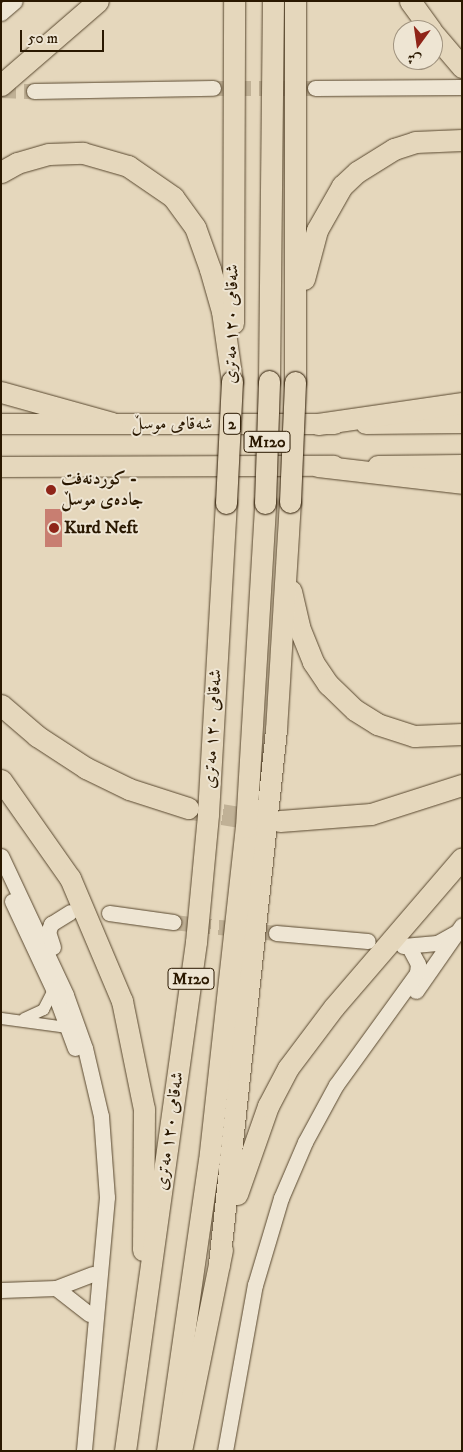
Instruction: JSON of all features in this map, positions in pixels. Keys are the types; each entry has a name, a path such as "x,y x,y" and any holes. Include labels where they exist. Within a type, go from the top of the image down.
{"highway":[{"path":"1,85 98,1"},
{"name":"شەقامی ١٢٠ مەتری","path":"125,1451 197,932 208,814 232,381 234,1"},
{"name":"M120","path":"167,1451 209,1160 246,827 265,503 269,381 273,1"},
{"path":"219,1264 276,730 289,529 296,351 295,1"},
{"path":"410,1 424,20"},
{"path":"1,96 56,39"},
{"path":"443,48 461,77"},
{"path":"296,351 310,249 327,209 342,186 373,160 394,149 440,139 462,140"},
{"path":"1,172 42,155 83,153 128,166 173,197 195,227 210,269 222,311 232,381"},
{"path":"1,392 112,423"},
{"path":"318,424 462,403"},
{"name":"شەقامی موسڵ","path":"1,424 462,423"},
{"path":"1,467 462,465"},
{"path":"318,466 462,483"},
{"path":"289,529 296,616 306,648 328,684 355,710 397,732 434,737 462,734"},
{"path":"1,705 38,736 86,768 129,789 188,808"},
{"path":"1,780 70,878 122,1001 144,1109 142,1338"},
{"path":"280,821 371,814 462,785"},
{"path":"181,1451 219,1264 251,1148 288,1068 334,1007 462,858"}],"street":[{"path":"1,13 15,1"},
{"path":"315,88 461,77"},
{"path":"34,90 213,88"},
{"path":"1,856 53,960 85,1048 105,1148 108,1198 84,1451"},
{"path":"1,880 53,989 67,1027 86,1089 97,1152 98,1202 75,1451"},
{"path":"53,960 49,927 55,918 70,912"},
{"path":"109,913 173,922"},
{"path":"225,1451 255,1285 281,1198 305,1142 336,1085 417,973 416,959 406,947 437,943 459,928"},
{"path":"234,1406 274,1249 310,1153 355,1074 459,928"},
{"path":"276,933 368,941"},
{"path":"22,1019 43,1009 53,989"},
{"path":"1,1018 22,1019 67,1027"},
{"path":"1,1290 56,1288 92,1274"},
{"path":"56,1288 89,1314"}],"building":[{"name":"Kurd Neft","path":"45,509 62,509 62,547 45,547"}],"tunnel":[{"path":"213,88 315,88"},
{"path":"1,90 34,91"},
{"path":"191,809 264,821"},
{"path":"173,922 276,933"}],"place":[{"name":"کوردنەفت - جادەی موسڵ","path":"51,490"},
{"name":"Kurd Neft","path":"54,528"}]}
